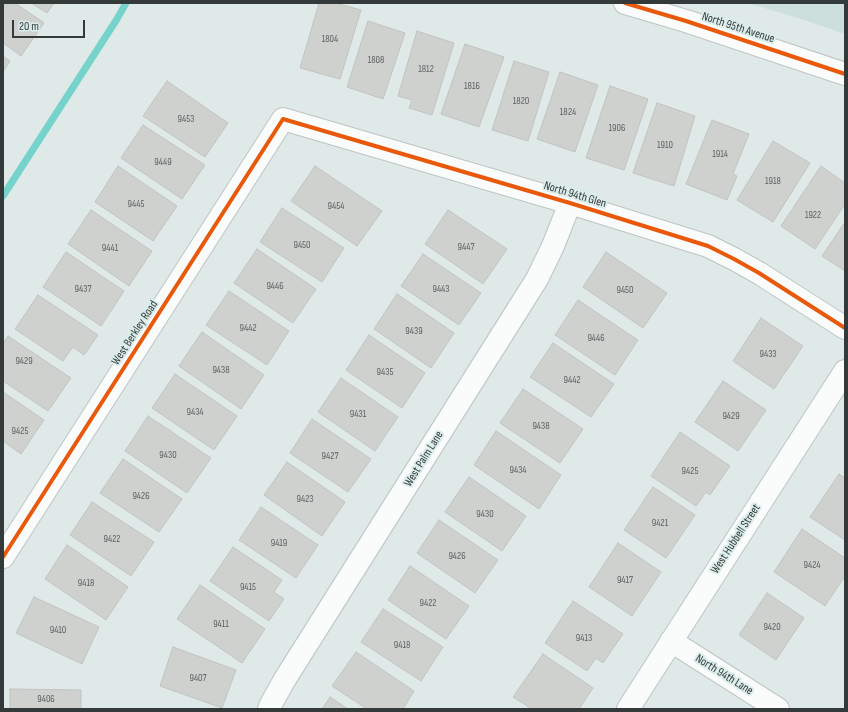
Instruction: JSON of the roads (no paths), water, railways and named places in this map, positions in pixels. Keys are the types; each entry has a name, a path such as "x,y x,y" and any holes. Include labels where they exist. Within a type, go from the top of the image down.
{"street":[{"name":"North 95th Avenue","path":"625,3 656,7 845,74"},
{"name":"North 94th Glen","path":"283,119 570,203 708,246 759,273 845,328"},
{"name":"West Berkley Road","path":"3,557 283,119"},
{"name":"West Palm Lane","path":"269,709 270,704 285,679 537,279 570,203"},
{"name":"West Hubbell Street","path":"628,709 845,371"},
{"name":"North 94th Lane","path":"671,641 778,709"}],"waterway":[{"path":"3,196 126,3"}]}
